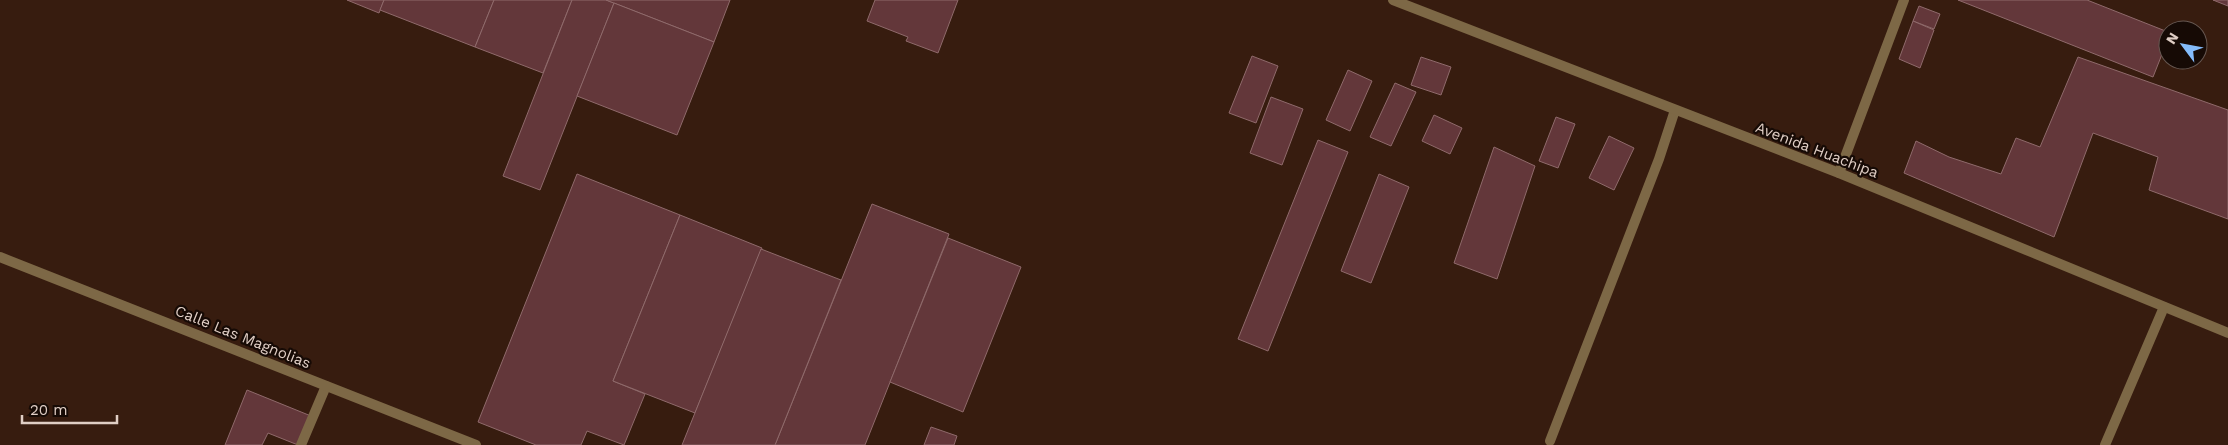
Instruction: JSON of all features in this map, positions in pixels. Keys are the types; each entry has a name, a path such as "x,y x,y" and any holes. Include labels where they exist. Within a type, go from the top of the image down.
{"street":[{"name":"Avenida Huachipa","path":"1393,0 1839,174 2228,333"},
{"path":"1839,174 1904,0"},
{"path":"1550,441 1659,159 1675,110"},
{"name":"Calle Las Magnolias","path":"0,257 476,445"},
{"path":"2105,445 2164,307"},
{"path":"301,445 326,386"}],"building":[{"path":"347,0 384,0 379,13"},
{"path":"384,0 494,0 475,47 380,10"},
{"path":"494,0 572,0 543,73 475,47"},
{"path":"572,0 606,0 614,3 540,190 503,176"},
{"path":"606,0 730,0 714,42"},
{"path":"875,0 958,0 938,53 906,41 908,37 867,21"},
{"path":"1958,0 2087,0 2158,28 2158,64 2153,77"},
{"path":"2213,0 2228,0 2228,6"},
{"path":"614,3 714,42 677,135 577,96"},
{"path":"1919,6 1940,14 1934,29 1913,21"},
{"path":"1913,21 1934,30 1920,68 1899,59"},
{"path":"1252,56 1278,66 1256,123 1229,113"},
{"path":"1421,57 1451,67 1441,95 1411,85"},
{"path":"2078,57 2228,110 2228,219 2149,190 2158,157 2093,133 2054,237 1904,173 1916,141 1949,157 2001,174 2016,138 2040,147"},
{"path":"1348,70 1372,81 1350,131 1326,120"},
{"path":"1395,83 1416,92 1391,146 1370,137"},
{"path":"1271,97 1303,109 1282,165 1250,153"},
{"path":"1434,115 1462,128 1450,154 1422,141"},
{"path":"1556,117 1575,124 1558,168 1539,161"},
{"path":"1609,136 1634,148 1614,190 1589,178"},
{"path":"1318,140 1348,152 1268,351 1238,339"},
{"path":"1494,147 1535,166 1497,279 1454,263"},
{"path":"577,174 680,215 613,381 645,394 624,445 587,431 581,445 536,445 478,422"},
{"path":"1379,174 1409,187 1371,283 1341,271"},
{"path":"872,204 949,234 865,445 775,445"},
{"path":"680,215 762,248 695,413 613,381"},
{"path":"948,238 1021,267 963,412 890,382"},
{"path":"761,249 841,280 775,445 682,445"},
{"path":"247,390 311,416 298,445 268,433 262,445 225,445"},
{"path":"931,427 957,436 954,445 924,445"}]}
